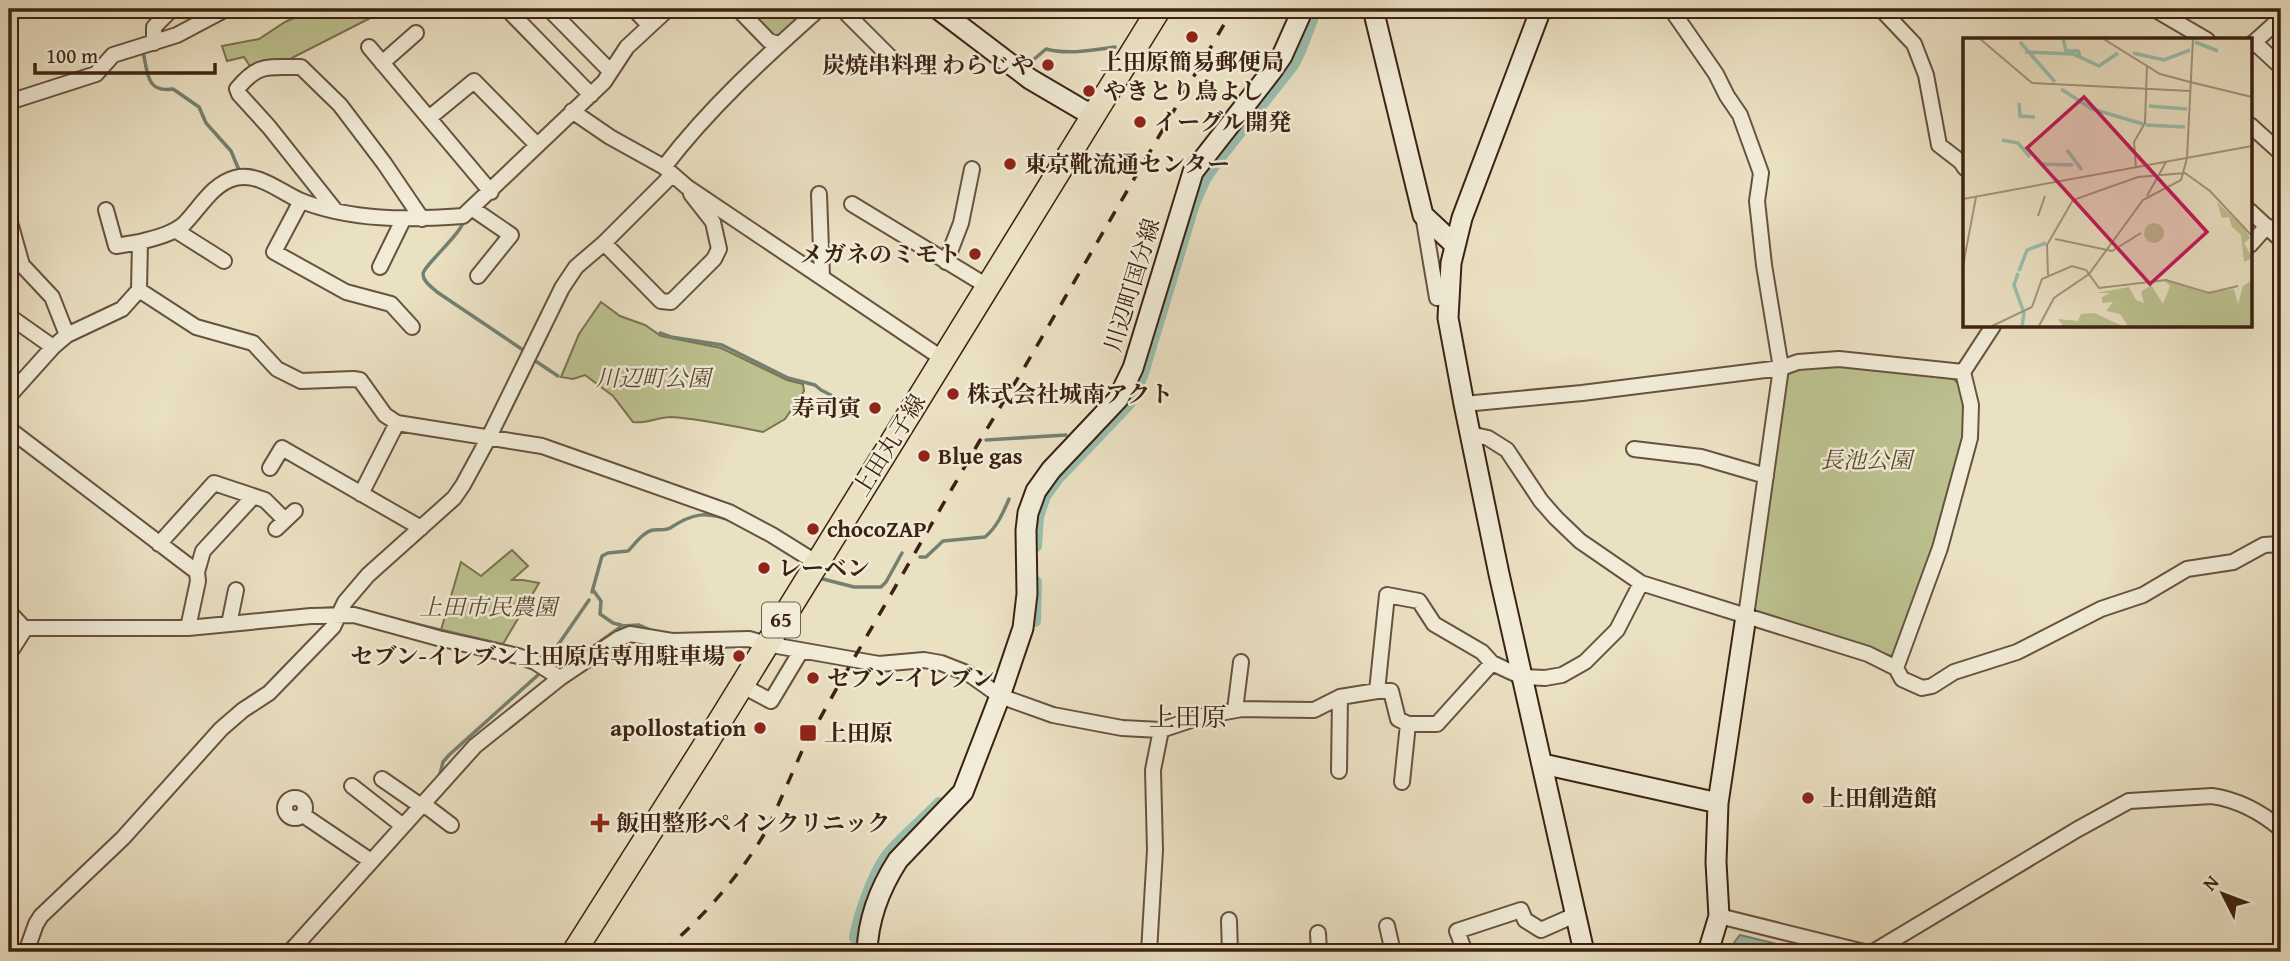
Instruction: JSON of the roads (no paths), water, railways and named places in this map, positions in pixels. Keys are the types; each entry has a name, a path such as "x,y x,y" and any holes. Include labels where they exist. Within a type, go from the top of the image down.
{"main road":[{"name":"上田丸子線","path":"574,952 1159,9"}],"street":[{"path":"154,43 154,27 172,9"},
{"path":"9,102 96,74 113,55 177,34 226,9"},
{"path":"507,9 591,95"},
{"path":"549,9 610,71"},
{"path":"634,9 649,25"},
{"path":"106,210 116,246 140,243 175,230 183,225 222,182 237,177 251,177 302,201 373,217 403,220 463,216 604,82 628,47 668,9"},
{"path":"739,9 769,41 779,44"},
{"path":"26,952 41,916 122,838 221,729 269,693 333,627 345,602 368,575 454,498 488,439 562,288 576,267 604,243 668,171 687,136 779,44 819,9"},
{"path":"842,9 897,64"},
{"path":"938,9 1030,79 1093,116"},
{"name":"川辺町国分線","path":"867,952 868,930 874,907 890,872 898,860 963,792 1000,696 1023,628 1027,594 1026,530 1028,513 1036,491 1051,470 1123,391 1133,368 1193,172 1282,56 1303,9"},
{"path":"1373,9 1423,215 1437,298"},
{"path":"1541,9 1472,190 1455,244 1448,318 1522,677 1584,952"},
{"path":"1671,9 1741,115 1760,173 1757,201 1762,252 1781,368 1718,803 1716,862 1719,916 1708,952"},
{"path":"1881,9 1914,44 1926,75 1939,145 1963,165"},
{"path":"2154,9 2204,38"},
{"path":"2281,18 2252,44 2281,67"},
{"path":"382,63 416,33"},
{"path":"369,47 491,192"},
{"path":"334,210 269,127 239,94 237,89 250,72 265,68 300,67 340,105 422,219"},
{"path":"429,118 474,81 537,145"},
{"path":"572,111 668,171 687,187 943,359"},
{"path":"2252,127 2281,153"},
{"path":"946,261 961,223 972,169"},
{"path":"604,243 661,301 671,302 714,259 719,249 713,222 687,187"},
{"path":"819,194 822,277"},
{"path":"302,201 274,252 346,292 391,304 412,327"},
{"path":"852,204 987,286"},
{"path":"473,209 511,235 478,275"},
{"path":"2252,213 2281,240"},
{"path":"1423,215 1455,244"},
{"path":"9,219 22,265 52,297 67,335"},
{"path":"380,267 403,220"},
{"path":"2252,243 2267,226"},
{"path":"175,230 224,261"},
{"path":"9,397 67,335 122,309 139,290 140,243"},
{"path":"139,290 196,327 253,343 277,369 301,381 360,380 385,415 397,423 542,446 729,512 817,563"},
{"path":"9,316 53,347"},
{"path":"1896,668 1940,548 1970,438 1971,405 1963,372 1992,327"},
{"path":"1464,404 1582,393 1781,368 1798,362 1839,359 1963,372"},
{"path":"361,494 397,423"},
{"path":"9,429 197,572"},
{"path":"1470,433 1488,438 1507,450 1541,501 1572,534 1641,583 1868,654 1896,668 1902,679 1922,688 1932,686 1954,672 2017,652 2101,609 2143,595 2187,569 2233,562 2264,545 2281,544"},
{"path":"270,468 282,448 421,527"},
{"path":"1634,449 1701,457 1766,476"},
{"path":"159,544 214,483 265,500 285,520"},
{"path":"188,628 203,551 253,497"},
{"path":"1377,691 1387,595 1419,601 1434,624 1482,652 1492,663 1522,677 1545,678 1585,662 1617,630 1641,583"},
{"path":"229,624 236,590"},
{"path":"9,612 25,629"},
{"path":"9,628 188,628 354,615 518,656 535,662 560,678"},
{"path":"9,654 25,629"},
{"path":"290,952 367,859 403,826 475,746 560,678 618,639 630,634 672,641 750,639 766,645 879,664 924,660 941,663 969,674 1000,696 1053,715 1122,728 1161,730 1203,716 1235,710 1314,710 1340,697 1377,691 1391,691 1398,719 1408,724 1437,724 1492,663"},
{"path":"741,685 771,701 801,651"},
{"path":"1235,710 1241,662"},
{"path":"1339,771 1340,697"},
{"path":"1402,782 1408,724"},
{"path":"1149,952 1155,850 1153,770 1161,730"},
{"path":"1543,764 1718,803"},
{"path":"382,779 451,825"},
{"path":"352,786 403,826"},
{"path":"1873,952 2067,835 2129,801 2221,797 2246,805 2266,816 2281,829"},
{"path":"303,815 367,859"},
{"path":"1465,952 1458,931 1521,910 1525,919 1541,930 1575,915"},
{"path":"1719,916 1864,952"},
{"path":"1230,920 1230,952"},
{"path":"1387,926 1393,952"},
{"path":"1318,933 1319,952"}],"waterway":[{"path":"1036,546 1038,517 1045,496 1059,477 1134,397 1194,204 1205,179 1293,65 1316,9"},
{"path":"1026,66 1046,49 1072,52 1115,47"},
{"path":"143,52 153,85 173,89 199,107 206,123 231,151 239,170 244,172"},
{"path":"462,225 424,270 424,279 437,292 526,352"},
{"path":"660,333 722,345 788,378 815,385 850,405"},
{"path":"531,358 558,376"},
{"path":"986,440 1066,435"},
{"path":"920,557 926,557 943,541 985,537 1002,515 1009,499"},
{"path":"592,592 602,556 628,551 649,531 668,529 700,515 732,521"},
{"path":"819,578 854,587 881,587 902,553"},
{"path":"1035,621 1036,582"},
{"path":"593,590 601,601 600,614 621,625"},
{"path":"549,658 589,600"},
{"path":"320,609 332,608"},
{"path":"386,617 511,647"},
{"path":"538,657 563,668 622,626 639,625 653,631"},
{"path":"439,778 443,762 449,755 538,675"},
{"path":"855,938 868,894 884,860 939,803"},
{"path":"279,952 290,941"}],"railway":[{"path":"768,828 802,751 838,686 1233,9"},
{"path":"663,952 723,891 772,821"}],"place":[{"name":"上田原簡易郵便局","path":"1192,37"},
{"name":"炭焼串料理 わらじや","path":"1048,65"},
{"name":"やきとり鳥よし","path":"1089,91"},
{"name":"イーグル開発","path":"1140,122"},
{"name":"東京靴流通センター","path":"1010,164"},
{"name":"メガネのミモト","path":"975,254"},
{"name":"株式会社城南アクト","path":"953,394"},
{"name":"寿司寅","path":"875,408"},
{"name":"Blue gas","path":"924,456"},
{"name":"chocoZAP","path":"813,529"},
{"name":"レーベン","path":"764,568"},
{"name":"セブン-イレブン上田原店専用駐車場","path":"739,656"},
{"name":"セブン-イレブン","path":"813,678"},
{"name":"apollostation","path":"760,728"},
{"name":"上田原","path":"808,733"},
{"name":"上田創造館","path":"1808,798"},
{"name":"飯田整形ペインクリニック","path":"600,823"}],"district":[{"name":"上田原","path":"1188,717"}],"park label":[{"name":"川辺町公園","path":"653,378"},
{"name":"長池公園","path":"1866,460"},
{"name":"上田市民農園","path":"488,607"}]}
